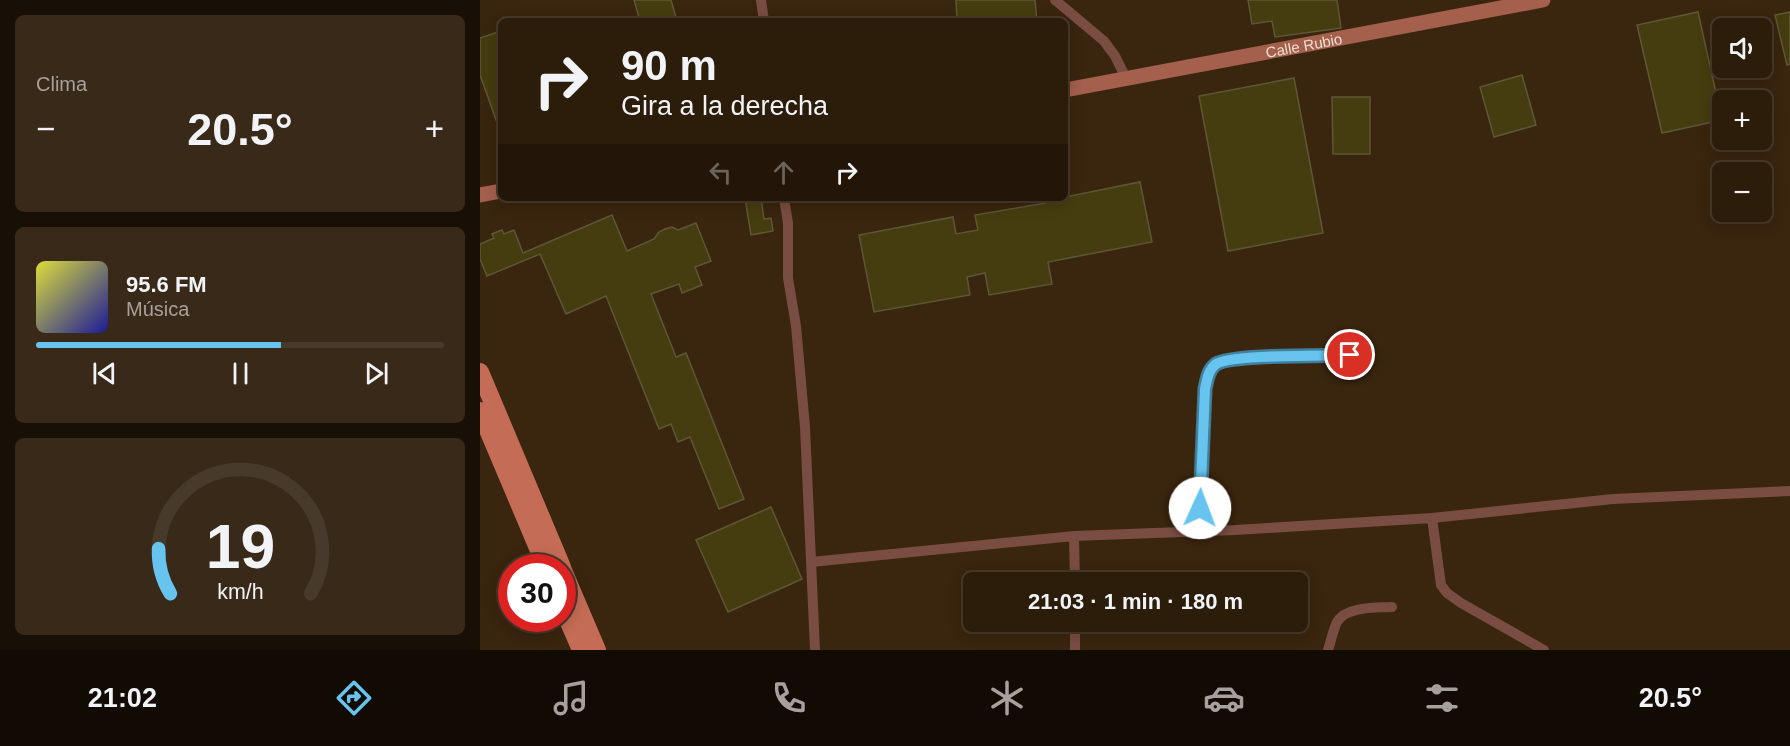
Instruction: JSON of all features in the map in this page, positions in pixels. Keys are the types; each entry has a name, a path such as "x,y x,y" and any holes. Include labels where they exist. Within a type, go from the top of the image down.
{"main road":[{"path":"480,372 541,554"},
{"path":"480,411 504,448 555,554"},
{"path":"576,601 597,650"},
{"path":"573,632 581,650"}],"street":[{"path":"761,0 764,18"},
{"path":"1054,0 1104,41 1126,78"},
{"name":"Calle Rubio","path":"1068,89 1543,0"},
{"path":"480,195 498,192"},
{"path":"784,201 788,224 788,278 796,326 803,406 815,650"},
{"path":"1199,531 1205,389 1213,366 1222,361 1260,357 1350,355"},
{"path":"811,562 1074,536 1432,518 1614,499 1790,491"},
{"path":"1432,518 1441,585 1447,593 1544,650"},
{"path":"1074,536 1075,572"},
{"path":"1328,650 1338,621 1345,615 1355,611 1392,607"},
{"path":"1075,632 1075,650"}],"building":[{"path":"634,0 671,0 676,18 639,18"},
{"path":"956,0 1035,0 1037,18 957,18"},
{"path":"1248,0 1337,0 1341,28 1275,37 1272,21 1252,24"},
{"path":"1698,12 1715,90 1712,90 1712,122 1662,133 1637,25"},
{"path":"1790,12 1790,64 1787,65 1775,15"},
{"path":"498,32 498,125 480,75 480,38"},
{"path":"1522,75 1536,125 1494,137 1480,87"},
{"path":"1294,78 1323,233 1228,251 1199,96"},
{"path":"1332,97 1370,97 1370,154 1333,154"},
{"path":"1140,182 1152,242 1048,262 1052,284 989,295 985,273 967,277 970,295 874,312 859,235 953,217 956,234 978,230 975,215 1046,203 1046,201 1068,201 1068,196"},
{"path":"745,201 761,201 764,219 771,218 773,231 751,235"},
{"path":"612,215 627,251 654,239 659,232 665,229 672,227 678,230 696,223 711,261 695,267 702,285 682,293 679,284 651,294 676,357 686,353 744,499 719,509 690,437 678,442 671,424 659,429 606,296 566,314 540,254 487,276 480,259 480,244 494,238 492,234 502,230 504,234 514,230 523,253"},
{"path":"771,507 802,579 728,612 696,540"}],"route":[{"path":"1200,508 1205,389 1213,366 1222,361 1260,357 1350,355"}]}
